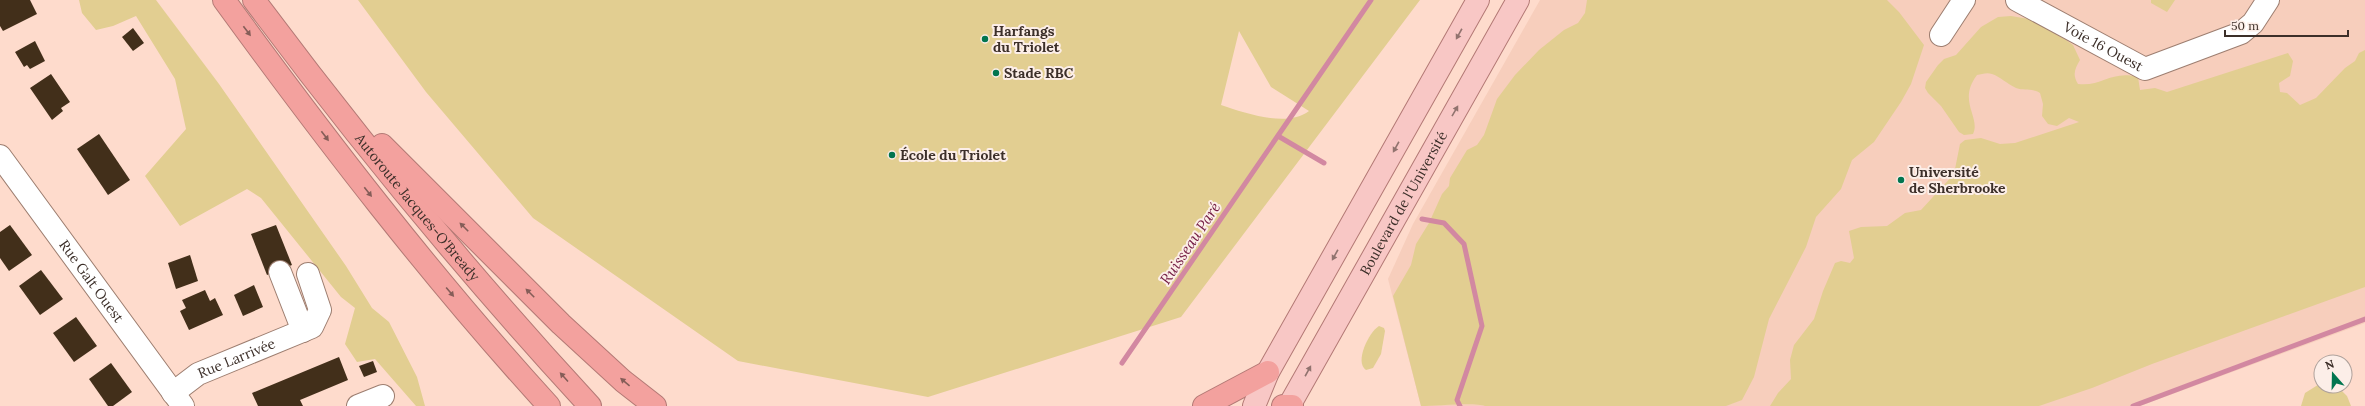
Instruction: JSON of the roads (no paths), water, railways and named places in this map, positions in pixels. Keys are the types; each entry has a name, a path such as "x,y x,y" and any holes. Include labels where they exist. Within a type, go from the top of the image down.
{"highway":[{"name":"Autoroute Jacques-O'Bready","path":"224,0 372,197 491,341 549,406"},
{"name":"Autoroute Jacques-O'Bready","path":"254,0 309,72 464,264 590,406"},
{"path":"309,72 567,330 623,381 655,406"},
{"path":"1204,406 1268,372"}],"main road":[{"path":"1254,406 1268,372 1478,0"},
{"name":"Boulevard de l'Université","path":"1288,406 1518,0"}],"street":[{"path":"1941,35 1964,0"},
{"name":"Voie 16 Ouest","path":"2018,0 2145,69 2241,33 2254,21 2268,0"},
{"name":"Rue Galt Ouest","path":"0,156 178,399"},
{"path":"280,272 303,331 312,327 320,310 308,274"},
{"name":"Rue Larrivée","path":"178,399 198,374 303,331"},
{"path":"358,406 383,396"}],"waterway":[{"name":"Ruisseau Paré","path":"1122,363 1371,0"},
{"name":"Ruisseau Paré","path":"1278,136 1324,163"},
{"name":"Ruisseau Paré","path":"1422,219 1444,223 1464,244 1482,326 1457,400 1460,406"},
{"path":"2133,406 2365,319"}],"place":[{"name":"Harfangs du Triolet","path":"985,39"},
{"name":"Stade RBC","path":"996,73"},
{"name":"École du Triolet","path":"892,155"},
{"name":"Université de Sherbrooke","path":"1901,180"}]}
